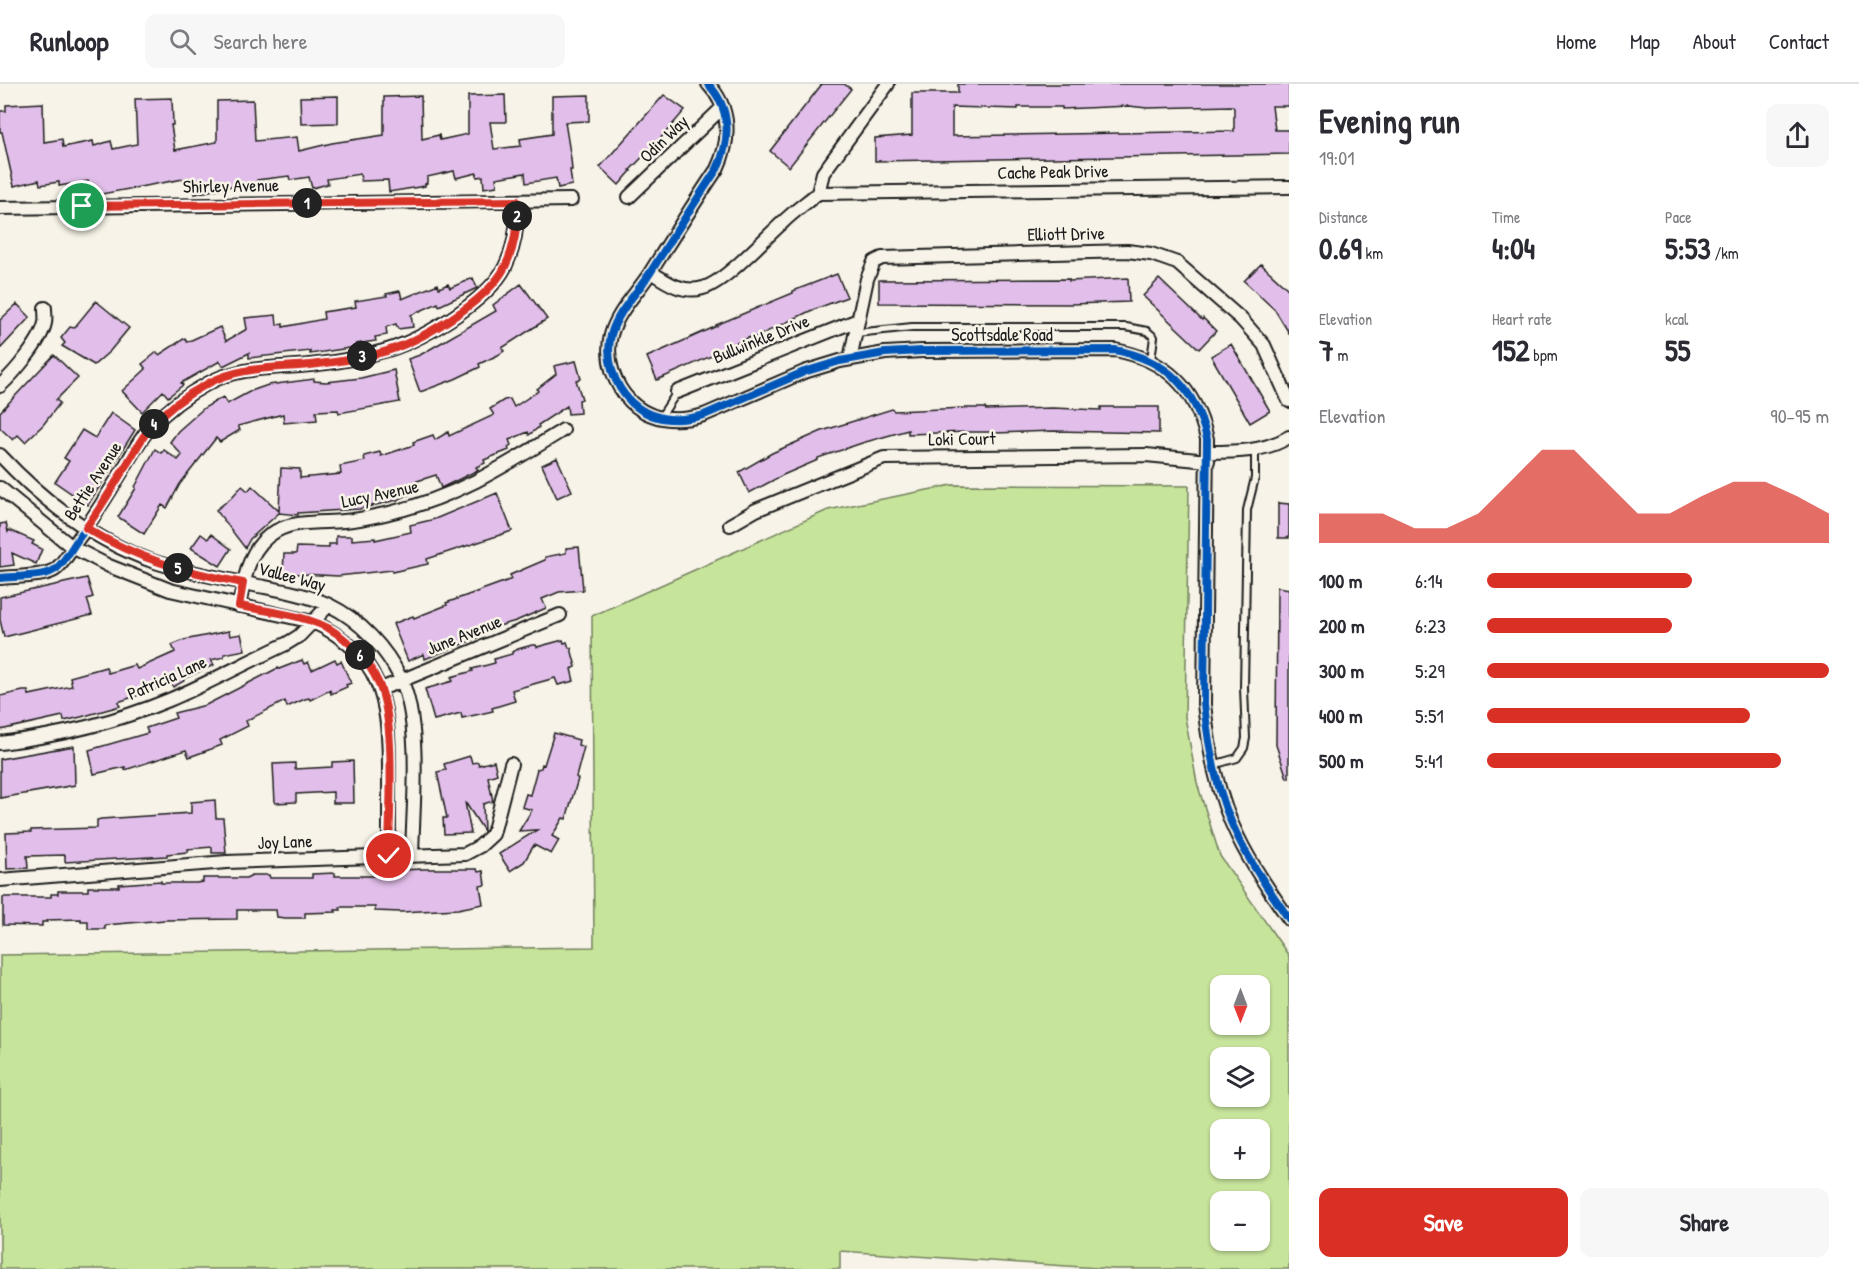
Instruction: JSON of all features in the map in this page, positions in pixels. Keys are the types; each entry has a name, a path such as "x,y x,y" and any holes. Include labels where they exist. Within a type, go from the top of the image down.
{"street":[{"name":"Scottsdale Road","path":"708,84 723,107 727,123 724,154 717,169 617,321 611,335 609,350 614,375 625,396 651,416 669,420 687,420 704,415 804,372 850,359 885,353 922,351 1115,350 1133,353 1167,370 1194,400 1202,418 1208,457 1204,704 1213,765 1224,803 1238,837 1258,873 1285,904 1289,919"},
{"path":"651,272 669,285 686,289 703,288 722,277 784,220 818,193 823,173 888,84"},
{"name":"Odin Way","path":"629,197 723,107"},
{"name":"Cache Peak Drive","path":"818,193 1289,187"},
{"name":"Shirley Avenue","path":"0,208 571,200"},
{"name":"Bettie Avenue","path":"0,578 49,573 57,569 149,429 182,400 209,382 252,370 319,364 382,352 417,338 451,319 495,283 508,260 516,230 517,201"},
{"name":"Elliott Drive","path":"850,359 870,269 874,262 882,258 1127,251 1151,254 1177,263 1241,319 1264,345 1289,401"},
{"path":"0,386 11,376 35,342 45,323 45,308"},
{"name":"Bullwinkle Drive","path":"677,392 858,320"},
{"name":"Lucy Avenue","path":"239,606 252,554 276,531 292,525 346,521 389,513 435,500 464,488 563,430"},
{"name":"Loki Court","path":"730,525 756,510 884,458 1146,455 1208,457 1265,448 1289,437"},
{"name":"Vallee Way","path":"0,455 44,497 108,541 150,560 194,573 289,592 329,605 360,626 387,655 401,680 409,709 414,754 412,855"},
{"path":"0,488 72,547 109,566 170,590 314,622 336,632 356,650 378,681 389,731 389,856"},
{"name":"Patricia Lane","path":"0,743 87,727 160,703 286,644 299,636 329,605"},
{"name":"June Avenue","path":"381,689 560,615"},
{"name":"Joy Lane","path":"0,880 227,862 465,854 480,846 492,834 511,764"}],"lane":[{"path":"856,333 912,327 1126,327 1147,331 1154,337 1151,360"},
{"path":"660,418 677,392"},
{"path":"1213,765 1237,758 1244,748 1246,738 1244,688 1247,510 1255,478 1255,450"}],"green space":[{"path":"952,485 1189,486 1185,717 1197,783 1220,856 1289,956 1289,1269 1113,1269 840,1251 840,1269 0,1269 0,955 594,947 592,616 828,510"}],"building":[{"path":"822,84 844,84 851,89 789,167 770,151"},
{"path":"958,84 1289,84 1289,106 1272,106 1275,130 1289,130 1289,154 875,161 875,138 912,135 912,93 958,93","holes":["1129,106 1147,108 1232,106 1234,108 1234,131 952,136 952,107 1018,109 1018,107 1062,107 1062,109"]},
{"path":"505,95 506,122 490,122 494,149 521,146 520,139 552,134 552,96 589,95 589,121 565,122 571,159 572,185 558,188 556,178 526,183 525,173 496,178 497,186 484,188 483,176 477,177 477,173 456,178 454,171 427,177 425,186 389,192 388,180 361,181 360,174 327,179 328,184 312,188 309,177 290,180 289,176 257,180 258,185 242,187 241,184 195,194 193,181 189,181 189,178 91,196 88,181 59,186 59,182 40,185 39,180 14,186 2,132 0,132 0,111 6,111 6,105 43,103 44,142 62,139 63,147 93,141 94,146 111,141 113,149 137,144 135,99 172,98 173,125 171,125 175,150 217,142 217,101 253,100 255,141 297,137 299,151 384,135 384,97 421,96 422,139 439,135 440,140 468,134 468,96"},
{"path":"664,95 685,110 619,185 600,167"},
{"path":"338,96 338,123 301,124 300,97"},
{"path":"1261,264 1289,290 1289,333 1275,310 1244,281"},
{"path":"837,274 847,297 810,311 754,338 753,336 715,352 716,354 657,380 647,357 793,293 793,291"},
{"path":"473,278 477,288 439,306 438,303 411,315 413,327 398,329 396,324 386,327 387,335 375,337 376,341 356,344 356,347 310,354 310,351 249,358 249,353 223,366 220,361 181,383 183,385 168,397 163,391 142,412 122,391 146,369 142,364 157,352 159,355 185,338 187,342 220,327 226,341 247,329 245,318 276,315 277,325 283,324 283,327 324,319 323,312 356,307 355,301 387,296 386,294 400,291 402,299 438,284 439,288 448,284 450,288"},
{"path":"1128,278 1129,302 879,303 879,280 1069,279 1069,281"},
{"path":"1159,279 1216,331 1199,349 1143,296"},
{"path":"521,284 547,319 502,348 504,351 498,355 479,364 480,367 420,392 408,359 420,355 496,311 493,305"},
{"path":"96,301 129,328 110,351 94,365 62,346 65,343 61,338 70,327 74,328"},
{"path":"17,304 30,317 0,349 0,320"},
{"path":"1231,344 1270,411 1250,423 1211,356"},
{"path":"54,355 78,378 56,400 60,403 43,425 25,442 18,435 13,440 0,428 0,412"},
{"path":"576,361 581,379 576,380 582,399 579,400 580,413 568,414 567,406 538,425 539,427 529,435 528,432 509,440 511,445 508,447 509,450 484,460 485,463 476,467 478,470 441,488 436,475 409,485 412,493 397,500 359,509 298,513 298,515 279,513 250,539 245,548 216,510 242,486 248,491 252,486 279,511 281,468 300,469 300,478 341,474 340,466 365,461 364,456 380,452 381,456 414,445 413,442 433,435 435,440 448,432 449,436 494,415 490,409 504,400 510,399 514,407 538,391 537,389 556,374 554,366"},
{"path":"394,370 400,402 339,413 338,410 316,411 317,420 284,423 283,414 238,426 240,430 220,442 216,438 180,484 167,508 162,505 144,534 118,517 136,488 155,449 161,453 164,450 178,460 182,455 170,442 178,431 204,408 223,397 227,404 268,385 314,379 314,381 326,382 361,378"},
{"path":"1101,407 1159,407 1159,433 1054,431 908,434 908,430 818,458 749,493 739,472 772,453 822,431 892,409 894,411 966,408 1101,410"},
{"path":"111,413 135,430 88,505 55,482 69,461 64,458 82,430 95,438"},
{"path":"557,458 572,491 557,498 542,465"},
{"path":"497,493 512,531 427,559 428,564 392,572 392,570 338,576 283,573 284,554 296,554 297,547 329,548 329,544 336,544 336,536 352,536 352,540 375,538 375,540 411,532 410,525 435,519"},
{"path":"1278,503 1289,504 1289,538 1278,538"},
{"path":"6,523 8,532 9,530 34,541 32,544 42,549 36,564 12,553 14,565 0,567 0,524"},
{"path":"201,534 208,539 211,534 231,549 220,566 191,548"},
{"path":"579,547 583,590 559,592 542,599 546,608 516,621 478,632 480,637 425,659 424,654 408,661 393,624 413,616 414,618 447,605 446,603 512,579 510,575 545,560 545,557 566,553 566,548"},
{"path":"87,578 93,597 87,599 92,615 4,637 0,620 0,597"},
{"path":"1277,587 1289,589 1289,778 1287,778 1276,745"},
{"path":"229,631 230,636 241,634 245,650 224,654 224,657 211,660 214,665 183,679 184,681 173,687 172,684 118,702 120,706 81,717 64,721 63,716 0,730 0,696 23,691 28,691 29,695 72,686 70,677 106,667 108,673 135,665 137,669 175,652 172,645 184,640"},
{"path":"563,640 571,648 576,667 571,669 574,681 558,685 555,678 512,690 515,701 492,708 493,711 462,718 461,713 434,720 425,689 453,681 451,677 473,671 472,669 495,663 494,659 512,654 518,649"},
{"path":"335,659 337,663 341,661 351,683 346,685 347,687 331,694 330,690 310,700 305,699 287,707 285,701 246,721 248,726 220,740 222,745 189,757 186,750 125,770 125,767 94,774 89,750 148,733 146,728 176,718 174,713 206,705 278,668 302,660 304,664 308,662 312,670"},
{"path":"554,733 579,740 578,745 584,747 576,777 578,779 566,819 563,818 552,836 559,840 551,854 534,845 524,862 510,871 499,854 537,830 519,831 532,810 522,807 526,794 530,795 537,769 541,768 542,764 544,765"},
{"path":"74,746 75,785 0,798 0,759"},
{"path":"470,756 472,763 478,762 479,765 494,761 497,774 488,777 493,801 483,804 484,831 465,802 471,833 444,834 443,818 447,818 437,772 446,770 444,764"},
{"path":"353,761 354,803 333,803 333,792 296,794 296,802 275,803 273,764 295,763 295,769 332,767 332,762"},
{"path":"215,800 216,818 223,818 226,853 212,853 212,847 188,849 188,852 167,854 167,856 65,862 65,855 27,856 28,868 7,869 6,833 97,828 97,820 101,819 191,813 191,802"},
{"path":"424,869 483,871 485,885 480,886 483,904 458,909 401,912 375,911 375,907 340,907 341,910 335,910 336,912 305,913 305,918 277,917 276,910 237,910 237,919 165,920 105,925 105,929 88,929 88,921 81,921 81,919 47,920 47,922 42,922 42,926 3,925 3,897 51,897 51,894 58,894 58,891 88,891 88,887 119,887 119,884 161,881 161,883 196,883 203,882 203,878 246,878 252,875 269,875 270,878 312,878 312,874 335,873 335,876 375,876 375,871"}],"cycle path":[{"path":"708,84 716,93 725,114 726,136 722,158 614,327 609,353 612,371 620,388 639,409 666,419 685,419 704,415 804,372 840,361 885,353 1115,350 1150,361 1164,369 1176,379 1195,405 1207,439 1204,704 1215,772 1238,837 1289,919"},
{"path":"0,578 46,574 57,568 92,519 146,433 184,398 199,388 220,378 247,371 333,362 380,352 413,340 468,307 496,280 505,267 515,235 517,201"}],"route":[{"path":"82,206 517,201 518,212 512,252 495,283 477,300 451,319 417,338 382,352 319,364 252,370 209,382 189,394 149,429 86,528 150,560 194,573 243,583 239,606 314,622 336,632 356,650 378,681 389,731 389,856"}]}
